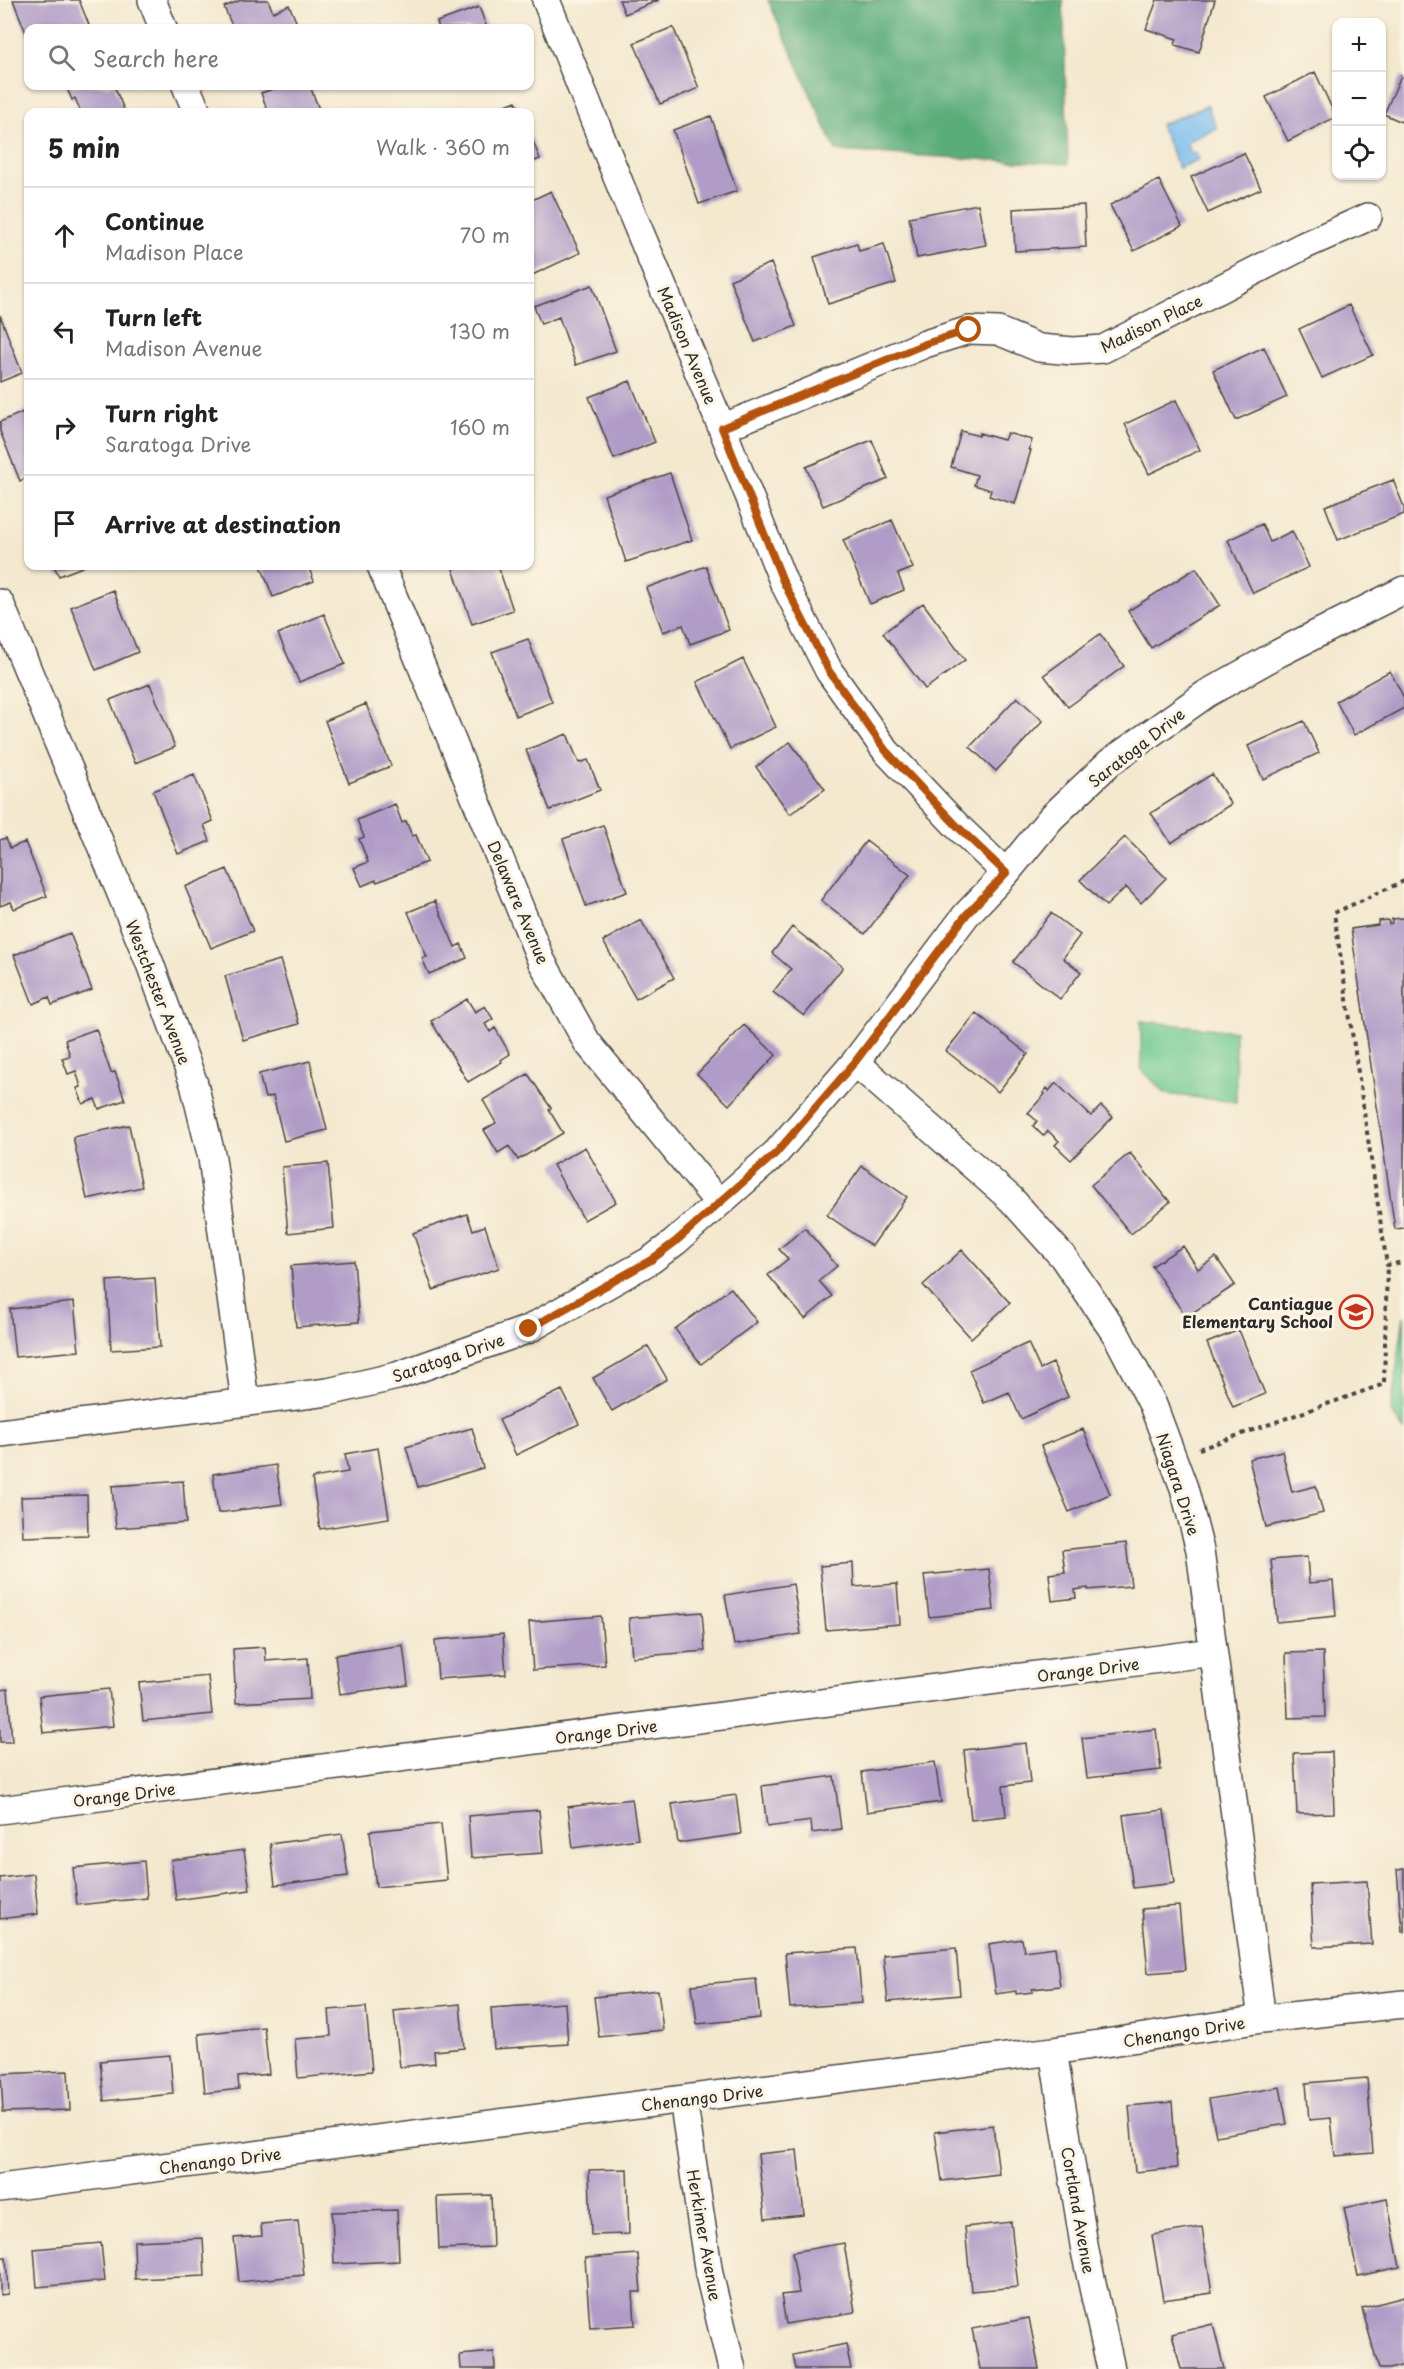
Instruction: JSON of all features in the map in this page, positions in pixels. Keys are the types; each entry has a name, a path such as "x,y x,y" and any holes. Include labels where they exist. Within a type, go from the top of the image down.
{"street":[{"path":"152,0 161,24"},
{"name":"Madison Avenue","path":"546,0 783,581 829,671 886,751 958,827 1006,873"},
{"path":"188,90 195,108"},
{"name":"Madison Place","path":"722,428 925,344 969,330 998,331 1039,348 1073,351 1103,349 1304,246 1368,217"},
{"name":"Delaware Avenue","path":"383,570 542,960 587,1042 718,1202"},
{"name":"Saratoga Drive","path":"0,1433 328,1392 397,1376 529,1329 651,1260 675,1242 776,1153 855,1062 966,915 1006,873 1051,818 1109,763 1206,694 1279,653 1404,590"},
{"name":"Westchester Avenue","path":"0,603 149,962 194,1084 212,1158 245,1401"},
{"name":"Niagara Drive","path":"855,1062 1011,1199 1063,1257 1117,1336 1153,1405 1184,1488 1200,1550 1262,2019"},
{"name":"Orange Drive","path":"0,1810 1213,1652"},
{"name":"Chenango Drive","path":"0,2188 1053,2051 1262,2019 1404,2004"},
{"name":"Cortland Avenue","path":"1053,2051 1085,2250 1112,2369"},
{"name":"Herkimer Avenue","path":"683,2099 710,2274 732,2369"}],"path":[{"path":"1173,1458 1384,1384 1388,1265 1334,913 1404,881"},
{"path":"1388,1265 1404,1262"}],"green space":[{"path":"768,0 1063,0 1068,164 836,151"},
{"path":"1141,1021 1235,1031 1236,1102 1166,1094 1141,1069"},
{"path":"1404,1316 1404,1431 1391,1411"}],"water":[{"path":"1207,105 1217,128 1186,142 1191,153 1195,152 1199,159 1179,168 1160,125"}],"building":[{"path":"13,0 79,0 89,24 24,24 24,28"},
{"path":"241,0 268,0 273,12 289,5 297,24 231,24 224,7"},
{"path":"619,0 659,0 625,14"},
{"path":"1157,0 1215,0 1199,52 1175,45 1177,39 1146,29"},
{"path":"479,7 485,24 438,24 437,22"},
{"path":"673,27 699,88 660,104 634,43"},
{"path":"1315,72 1332,108 1332,119 1288,141 1266,97"},
{"path":"1401,76 1404,78 1404,123 1386,115 1386,110"},
{"path":"68,90 116,90 123,108 79,108 75,98 72,100"},
{"path":"270,90 312,90 318,108 267,108 261,93"},
{"path":"516,101 519,108 498,108"},
{"path":"711,116 737,191 699,204 673,130"},
{"path":"534,144 540,159 534,161"},
{"path":"1244,153 1261,189 1208,213 1191,177"},
{"path":"1159,180 1182,226 1134,251 1110,205"},
{"path":"551,191 580,253 534,274 534,199"},
{"path":"978,204 986,245 917,258 909,217"},
{"path":"1084,205 1086,247 1015,251 1013,209"},
{"path":"857,243 859,251 884,244 896,283 828,304 814,257"},
{"path":"771,263 796,326 755,342 730,280"},
{"path":"592,285 616,351 576,365 559,317 541,324 534,306"},
{"path":"1349,305 1373,355 1322,378 1299,329"},
{"path":"0,315 22,373 0,382"},
{"path":"1264,347 1287,397 1236,420 1213,370"},
{"path":"630,381 655,442 614,459 589,397"},
{"path":"1176,400 1200,450 1149,474 1125,424"},
{"path":"24,412 24,479 20,481 0,431 0,422"},
{"path":"961,431 1004,440 1007,433 1032,440 1015,504 989,496 991,490 974,485 977,475 951,467"},
{"path":"872,440 888,479 823,506 806,467"},
{"path":"670,473 692,540 626,562 604,495"},
{"path":"1393,480 1404,507 1404,514 1338,540 1325,506"},
{"path":"892,520 913,568 898,574 904,590 870,604 843,540"},
{"path":"1262,524 1270,542 1292,531 1309,567 1253,593 1228,540"},
{"path":"706,566 729,630 690,644 683,625 663,632 646,588"},
{"path":"1196,568 1220,605 1151,648 1128,611"},
{"path":"56,570 75,570 59,576"},
{"path":"263,570 310,570 314,581 273,597"},
{"path":"453,570 499,570 513,610 472,624"},
{"path":"113,590 138,652 96,670 71,607"},
{"path":"923,603 965,660 925,689 883,633"},
{"path":"324,614 345,664 299,682 278,634"},
{"path":"1100,634 1124,666 1068,707 1044,675"},
{"path":"528,639 552,702 516,716 492,652"},
{"path":"743,659 776,727 730,749 697,682"},
{"path":"1390,671 1404,698 1404,708 1354,735 1336,701"},
{"path":"150,684 175,747 135,763 110,700"},
{"path":"1017,697 1043,721 996,771 970,747"},
{"path":"366,704 391,766 349,783 325,721"},
{"path":"1304,721 1319,753 1263,779 1248,746"},
{"path":"567,734 579,763 588,760 600,790 550,810 526,750"},
{"path":"790,742 825,789 790,814 756,767"},
{"path":"1212,774 1231,804 1171,843 1151,813"},
{"path":"194,775 213,821 204,825 210,841 178,854 153,791"},
{"path":"395,804 402,823 406,821 412,836 416,835 427,862 362,886 354,868 368,862 359,839 364,837 357,820"},
{"path":"603,825 627,892 586,906 563,839"},
{"path":"1125,837 1166,878 1141,903 1126,887 1106,906 1080,880"},
{"path":"6,838 10,848 25,842 47,896 14,909 11,902 0,906 0,840"},
{"path":"866,841 910,875 865,934 821,900"},
{"path":"227,869 253,931 211,948 185,887"},
{"path":"435,901 455,947 461,944 467,958 429,974 422,958 427,957 408,912"},
{"path":"1051,913 1080,935 1063,958 1081,972 1060,999 1013,962"},
{"path":"1404,918 1404,1228 1395,1229 1351,929 1378,925 1378,921 1388,920 1389,924 1392,923 1392,919"},
{"path":"641,920 674,978 636,999 603,941"},
{"path":"792,927 843,967 804,1016 773,992 791,969 772,953"},
{"path":"70,933 92,990 52,1005 49,997 33,1004 14,955"},
{"path":"280,960 299,1024 243,1040 225,976"},
{"path":"467,999 475,1012 485,1006 493,1019 485,1024 490,1032 495,1028 510,1054 501,1060 502,1062 468,1082 431,1021"},
{"path":"976,1013 1028,1054 998,1092 946,1051"},
{"path":"744,1025 776,1055 729,1105 697,1074"},
{"path":"96,1029 111,1073 115,1072 125,1100 99,1109 95,1099 83,1104 77,1088 81,1087 76,1071 68,1074 62,1058 70,1056 65,1040"},
{"path":"310,1061 327,1130 284,1141 273,1096 265,1098 259,1074"},
{"path":"528,1074 551,1108 549,1110 563,1133 518,1160 509,1146 498,1153 484,1130 496,1123 483,1100"},
{"path":"1056,1083 1091,1116 1101,1106 1113,1117 1071,1160 1055,1145 1059,1141 1048,1131 1043,1136 1033,1126 1037,1121 1028,1113 1045,1094 1043,1093 1047,1088 1049,1091"},
{"path":"129,1125 142,1187 87,1199 73,1137"},
{"path":"585,1147 616,1202 584,1220 553,1165"},
{"path":"1130,1153 1170,1202 1131,1234 1091,1185"},
{"path":"328,1163 334,1228 288,1233 282,1167"},
{"path":"862,1166 907,1197 872,1246 827,1215"},
{"path":"467,1214 473,1230 485,1226 499,1268 433,1290 413,1233"},
{"path":"805,1228 837,1266 819,1281 832,1296 805,1319 768,1275 788,1259 779,1249"},
{"path":"1183,1246 1198,1269 1216,1257 1235,1285 1186,1317 1152,1266"},
{"path":"962,1250 1010,1303 971,1338 923,1285"},
{"path":"354,1261 359,1322 296,1327 291,1266"},
{"path":"155,1278 160,1347 111,1350 107,1281"},
{"path":"731,1288 757,1322 701,1364 675,1329"},
{"path":"74,1302 79,1351 15,1357 10,1309"},
{"path":"1239,1330 1265,1394 1233,1407 1207,1343"},
{"path":"1028,1343 1040,1369 1053,1363 1068,1397 1021,1419 1009,1392 984,1403 969,1370"},
{"path":"648,1346 667,1379 612,1411 593,1378"},
{"path":"562,1390 579,1424 516,1455 499,1420"},
{"path":"472,1428 483,1468 418,1487 406,1447"},
{"path":"1083,1429 1110,1494 1069,1512 1041,1446"},
{"path":"378,1448 389,1518 320,1529 312,1478 348,1472 345,1454"},
{"path":"1282,1451 1292,1492 1316,1486 1323,1513 1266,1527 1249,1459"},
{"path":"276,1465 282,1504 218,1513 213,1474"},
{"path":"183,1481 186,1523 116,1528 112,1486"},
{"path":"87,1495 88,1535 23,1537 21,1497"},
{"path":"1126,1543 1131,1586 1075,1590 1076,1598 1052,1601 1049,1574 1065,1572 1062,1550"},
{"path":"1307,1557 1309,1583 1333,1581 1336,1616 1277,1622 1271,1560"},
{"path":"853,1563 854,1587 897,1584 900,1624 826,1630 820,1566"},
{"path":"989,1569 994,1610 929,1617 924,1575"},
{"path":"793,1584 801,1634 734,1645 725,1595"},
{"path":"702,1612 705,1651 632,1657 629,1618"},
{"path":"601,1616 605,1665 533,1670 529,1622"},
{"path":"503,1634 506,1674 438,1679 435,1640"},
{"path":"403,1645 408,1685 340,1694 335,1655"},
{"path":"265,1647 266,1661 308,1658 310,1699 236,1703 233,1649"},
{"path":"1323,1652 1325,1717 1288,1718 1286,1653"},
{"path":"208,1676 212,1714 143,1721 139,1683"},
{"path":"8,1689 12,1742 0,1742 0,1690"},
{"path":"109,1689 113,1726 43,1733 39,1696"},
{"path":"1156,1729 1161,1770 1087,1778 1082,1738"},
{"path":"1026,1743 1030,1783 1003,1786 1006,1816 971,1820 964,1750"},
{"path":"1332,1752 1334,1813 1297,1814 1294,1753"},
{"path":"935,1762 941,1802 867,1812 862,1772"},
{"path":"834,1776 841,1829 812,1833 811,1821 767,1827 762,1786"},
{"path":"736,1795 741,1834 678,1843 672,1804"},
{"path":"632,1799 638,1839 573,1848 568,1807"},
{"path":"539,1810 543,1853 471,1858 468,1816"},
{"path":"1164,1810 1174,1883 1133,1888 1123,1815"},
{"path":"441,1824 447,1880 376,1887 370,1831"},
{"path":"342,1834 348,1876 275,1885 270,1844"},
{"path":"244,1850 250,1890 176,1900 171,1860"},
{"path":"144,1861 147,1898 77,1905 73,1868"},
{"path":"1404,1869 1404,1932 1402,1932 1397,1870"},
{"path":"34,1874 38,1914 0,1919 0,1878"},
{"path":"1367,1881 1372,1944 1314,1947 1310,1884"},
{"path":"1179,1906 1185,1970 1148,1973 1142,1909"},
{"path":"1022,1939 1024,1951 1055,1947 1060,1986 1032,1989 1033,1992 1016,1994 1016,1991 996,1994 989,1944"},
{"path":"857,1948 862,2003 790,2008 785,1953"},
{"path":"956,1948 960,1995 888,2002 883,1955"},
{"path":"756,1979 760,2018 697,2024 692,1985"},
{"path":"658,1990 663,2030 599,2037 594,1997"},
{"path":"565,2003 568,2044 494,2049 491,2008"},
{"path":"460,2004 464,2048 434,2051 435,2063 400,2067 394,2011"},
{"path":"366,2007 372,2071 298,2078 295,2039 331,2036 329,2010"},
{"path":"264,2027 269,2074 238,2077 239,2089 205,2093 199,2034"},
{"path":"170,2055 173,2094 104,2101 100,2061"},
{"path":"68,2071 70,2110 3,2112 1,2074"},
{"path":"1367,2078 1373,2153 1335,2156 1331,2118 1309,2120 1306,2083"},
{"path":"1280,2087 1287,2124 1216,2136 1209,2099"},
{"path":"1172,2102 1177,2168 1135,2172 1129,2106"},
{"path":"993,2125 999,2174 942,2181 935,2132"},
{"path":"797,2150 804,2215 765,2219 758,2154"},
{"path":"627,2169 629,2234 591,2235 589,2170"},
{"path":"491,2195 493,2247 439,2249 437,2197"},
{"path":"1387,2199 1400,2267 1358,2276 1344,2208"},
{"path":"397,2210 399,2261 334,2264 332,2212"},
{"path":"298,2221 304,2275 239,2282 234,2238 262,2236 261,2224"},
{"path":"1011,2222 1018,2287 971,2291 965,2227"},
{"path":"1202,2227 1212,2293 1163,2300 1152,2235"},
{"path":"203,2238 205,2276 135,2279 134,2241"},
{"path":"101,2243 105,2281 37,2287 34,2249"},
{"path":"844,2243 855,2312 786,2324 781,2295 799,2293 792,2252"},
{"path":"638,2254 641,2292 633,2292 635,2325 590,2328 585,2258"},
{"path":"0,2257 6,2257 8,2294 0,2295"},
{"path":"1404,2297 1404,2365 1379,2369 1362,2308"},
{"path":"1029,2318 1039,2369 980,2369 972,2329"},
{"path":"1213,2324 1224,2369 1181,2369 1172,2334"},
{"path":"846,2344 851,2369 796,2369 793,2355"},
{"path":"494,2352 495,2369 461,2369 460,2355"}],"place":[{"name":"Cantiague Elementary School","path":"1356,1312"}],"route":[{"path":"529,1329 651,1260 675,1242 776,1153 855,1062 966,915 1006,873 958,827 886,751 829,671 783,581 722,428 925,344 969,330"}]}
